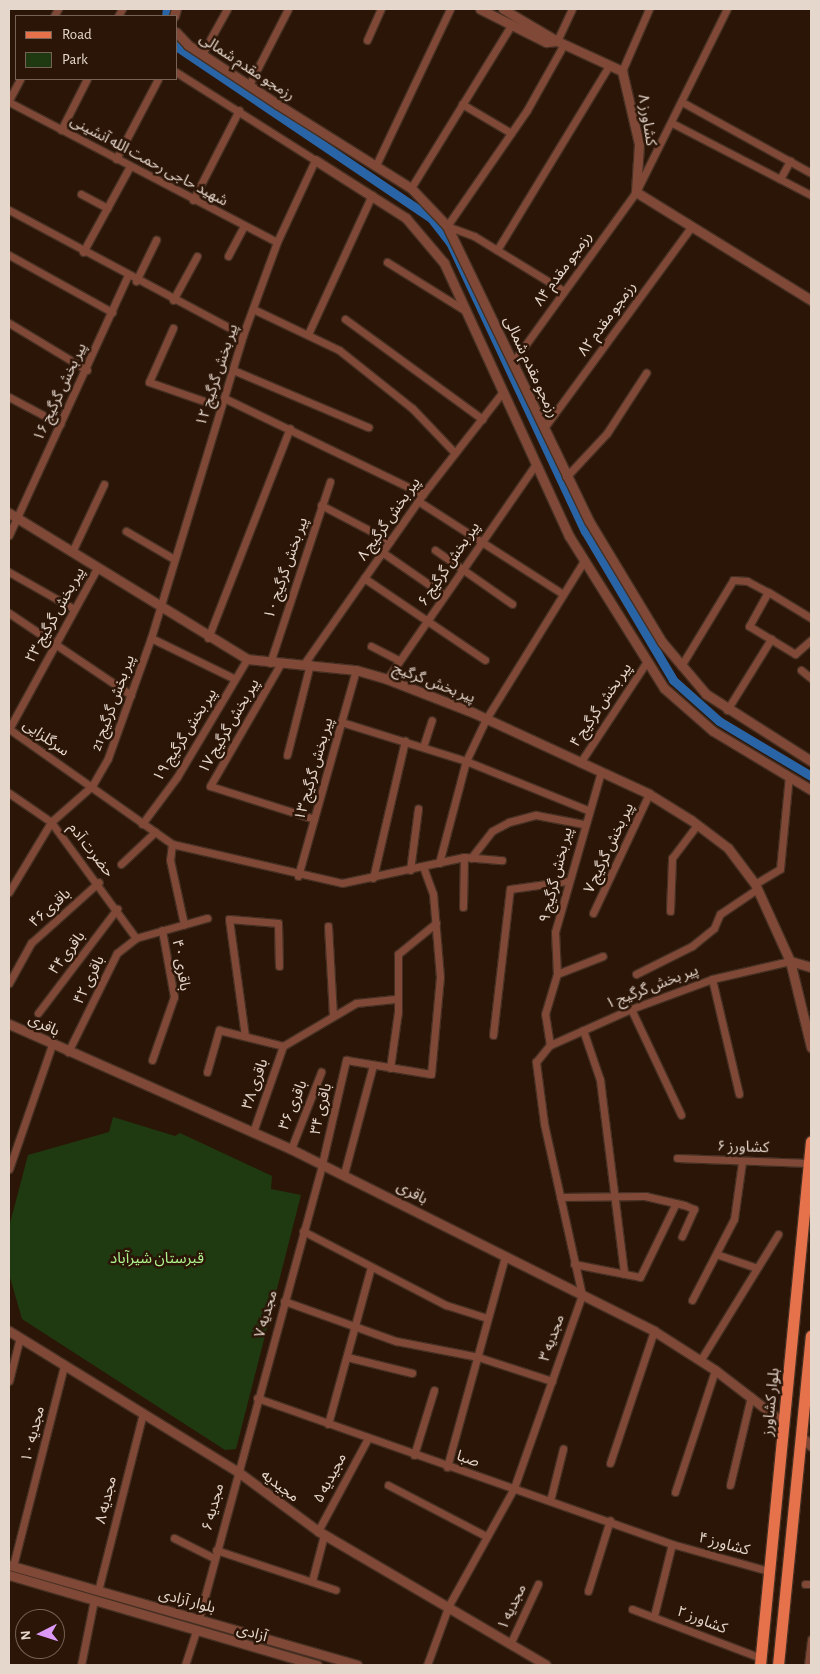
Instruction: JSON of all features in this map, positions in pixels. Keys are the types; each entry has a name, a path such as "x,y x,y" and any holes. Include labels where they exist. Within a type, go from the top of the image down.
{"main road":[{"name":"بلوار کشاورز","path":"763,1663 769,1577 811,1141"},
{"path":"778,1665 811,1336"},
{"path":"773,1665 779,1596 786,1585"}],"street":[{"path":"202,54 227,9"},
{"path":"249,85 288,9"},
{"path":"367,40 381,9"},
{"path":"376,165 450,9"},
{"path":"480,9 546,42 561,43"},
{"path":"503,9 561,43 622,71 649,9"},
{"path":"564,291 497,250 447,226 511,133 561,43 572,9"},
{"name":"رزمجو مقدم ۸۴","path":"513,362 636,192 728,9"},
{"path":"411,188 517,16"},
{"name":"رزمجو مقدم شمالی","path":"178,34 202,54 411,188 447,226 566,477 662,642 682,666 727,710 811,761"},
{"path":"497,250 609,66"},
{"name":"کشاورز ۸","path":"622,71 639,144 636,192"},
{"path":"178,73 372,195 406,218 426,238 444,263 534,465 584,561 646,663 686,711 811,790"},
{"path":"9,101 20,80"},
{"path":"61,130 86,80"},
{"path":"116,159 157,80"},
{"name":"شهید حاجی رحمت الله آنشینی","path":"9,101 193,200 277,242"},
{"path":"682,102 811,173"},
{"path":"462,104 511,133"},
{"path":"193,200 239,110"},
{"path":"672,123 811,195"},
{"name":"پیر بخش گرگیج ۱۲","path":"158,604 174,559 243,335 277,242 315,160"},
{"path":"780,179 790,161"},
{"path":"83,252 130,166"},
{"path":"636,192 811,300"},
{"path":"81,194 107,208"},
{"path":"308,334 372,195"},
{"path":"9,210 136,282 243,335"},
{"path":"228,256 244,226"},
{"name":"رزمجو مقدم ۸۲","path":"544,428 692,227"},
{"path":"136,282 156,240"},
{"path":"9,255 112,312"},
{"path":"173,300 197,256"},
{"path":"387,262 464,310"},
{"name":"پیر بخش گرگیج ۱۶","path":"9,535 87,370 127,276"},
{"path":"253,309 339,350 405,402 454,453"},
{"path":"345,319 482,418"},
{"path":"9,323 87,370"},
{"path":"173,328 149,382 221,407"},
{"path":"232,370 368,427"},
{"path":"566,477 607,433 646,373"},
{"name":"پیر بخش گرگیج ۸","path":"307,664 423,494 501,394"},
{"path":"9,397 60,424"},
{"path":"224,398 290,428 423,494"},
{"path":"208,638 277,455 290,428"},
{"name":"پیر بخش گرگیج ۶","path":"387,679 534,465"},
{"name":"پیر بخش گرگیج ۱۰","path":"270,663 330,482"},
{"path":"72,552 104,484"},
{"path":"418,501 563,594"},
{"path":"321,505 390,541"},
{"name":"پیر بخش گرگیج","path":"9,514 158,604 208,638 248,659 270,663 307,664 356,670 387,679 486,719 649,794 697,825 728,848 756,887 790,961 811,1048"},
{"path":"126,531 174,559"},
{"path":"434,550 512,604"},
{"path":"382,552 444,595"},
{"path":"439,863 466,761 486,719 584,561"},
{"name":"پیر بخش گرگیج ۲۳","path":"9,729 97,568"},
{"path":"9,572 74,608"},
{"path":"364,578 427,619 484,660"},
{"path":"682,666 733,580 747,581 811,618"},
{"path":"768,592 749,626 795,654 811,640"},
{"name":"پیر بخش گرگیج 21","path":"9,892 51,822 92,786 108,758 151,638 158,604"},
{"path":"9,613 131,695"},
{"path":"151,638 235,680"},
{"path":"727,710 771,639"},
{"path":"371,646 399,660"},
{"name":"پیر بخش گرگیج ۱۹","path":"142,824 177,777 248,659"},
{"name":"پیر بخش گرگیج ۱۷","path":"281,663 210,786 314,819"},
{"name":"پیر بخش گرگیج ۴","path":"580,762 646,663"},
{"path":"286,755 307,664"},
{"name":"پیر بخش گرگیج ۱۳","path":"298,876 356,670"},
{"path":"801,670 811,678"},
{"path":"423,747 432,720"},
{"path":"341,722 466,761 587,810"},
{"name":"سرگلزایی","path":"9,729 172,844"},
{"path":"373,878 405,741"},
{"name":"پیر بخش گرگیج ۹","path":"550,1045 545,1014 557,974 555,932 587,810 601,772"},
{"path":"636,974 692,946 714,928 720,914 780,869 789,776"},
{"name":"حضرت آدم","path":"9,794 51,822 99,882 136,938"},
{"name":"پیر بخش گرگیج ۷","path":"593,913 649,794"},
{"path":"410,870 418,808"},
{"path":"463,907 468,858 492,831 509,822 536,816 583,824"},
{"path":"670,911 672,858 697,825"},
{"path":"121,864 155,832"},
{"path":"184,924 170,860 172,844 298,876 342,883 468,858 502,860"},
{"path":"344,1174 373,1065 431,1074 440,977 436,924 423,867"},
{"path":"493,1034 510,888 568,881"},
{"name":"باقری۴۶","path":"9,983 31,943 99,882"},
{"name":"باقری۴۴","path":"38,1013 117,909"},
{"name":"باقری ۴۲","path":"68,1052 118,953 136,938 207,918"},
{"path":"245,1036 229,919 278,923 279,966"},
{"path":"390,1068 398,1012 395,999 398,954 436,924"},
{"path":"328,926 333,1016"},
{"name":"باقری ۴۰","path":"152,1060 174,997 162,930"},
{"path":"557,974 602,956"},
{"path":"790,961 811,967"},
{"name":"پیر بخش گرگیج ۱","path":"560,1197 536,1062 550,1045 631,1009 712,979 790,961"},
{"path":"712,979 739,1094"},
{"path":"207,1072 219,1030 282,1046 356,1003 395,999"},
{"path":"631,1009 681,1114"},
{"name":"باقری","path":"9,1024 52,1045 253,1132 344,1174 654,1331 715,1370 784,1423"},
{"path":"583,1030 600,1080 624,1274"},
{"path":"9,1169 52,1045"},
{"name":"باقری ۳۸","path":"253,1132 282,1046"},
{"name":"باقری ۳۴","path":"322,1164 346,1060 373,1065"},
{"name":"باقری ۳۶","path":"291,1149 321,1072"},
{"name":"کشاورز ۶","path":"677,1158 742,1162 809,1163"},
{"path":"692,1300 734,1219 742,1162"},
{"name":"مجدیه ۷","path":"237,1471 322,1164"},
{"path":"582,1295 560,1197 614,1196 676,1203 694,1209 682,1236"},
{"path":"574,1264 640,1277 676,1203"},
{"path":"303,1231 446,1305 487,1318"},
{"path":"700,1361 778,1234"},
{"path":"716,1254 757,1268"},
{"path":"447,1466 504,1256"},
{"path":"328,1424 371,1267"},
{"name":"مجدیه ۳","path":"427,1665 449,1605 514,1488 582,1295"},
{"path":"284,1301 354,1329 478,1357 552,1381"},
{"name":"مجیدیه","path":"9,1331 142,1417 237,1471 321,1533 449,1605 543,1663"},
{"path":"610,1463 654,1331"},
{"path":"9,1381 20,1337"},
{"path":"347,1357 412,1373"},
{"name":"مجدیه ۱۰","path":"11,1566 64,1366"},
{"path":"675,1492 715,1370"},
{"path":"414,1455 434,1390"},
{"path":"730,1485 751,1396"},
{"name":"صبا","path":"257,1398 414,1455 610,1520 672,1544"},
{"name":"مجدیه ۸","path":"98,1591 142,1417"},
{"path":"801,1436 811,1446"},
{"name":"مجیدیه ۵","path":"312,1581 321,1533 368,1438"},
{"path":"550,1501 563,1449"},
{"name":"مجدیه ۶","path":"199,1618 237,1471"},
{"path":"388,1485 486,1536"},
{"path":"588,1591 610,1520"},
{"path":"174,1538 215,1554 312,1581 336,1590"},
{"path":"654,1616 672,1544"},
{"name":"کشاورز ۴","path":"672,1544 769,1577"},
{"name":"بلوار آزادی","path":"11,1566 94,1600"},
{"name":"بلوار آزادی","path":"9,1578 98,1591 199,1618 357,1665"},
{"name":"مجدیه ۱","path":"511,1642 538,1584"},
{"path":"81,1665 94,1600"},
{"name":"آزادی","path":"94,1600 317,1665"},
{"name":"کشاورز ۲","path":"632,1609 654,1616 763,1663"},
{"path":"185,1665 196,1631"},
{"path":"808,1665 811,1639"},
{"path":"291,1658 293,1646"}],"green space":[{"name":"قبرستان شیرآباد","path":"113,1117 175,1136 180,1133 272,1176 271,1189 301,1195 236,1449 225,1450 22,1319 9,1274 9,1227 28,1155 109,1132"}],"waterway":[{"path":"166,15 167,9"},
{"path":"178,47 431,218 450,242 585,531 673,680 719,721 811,776"}]}
